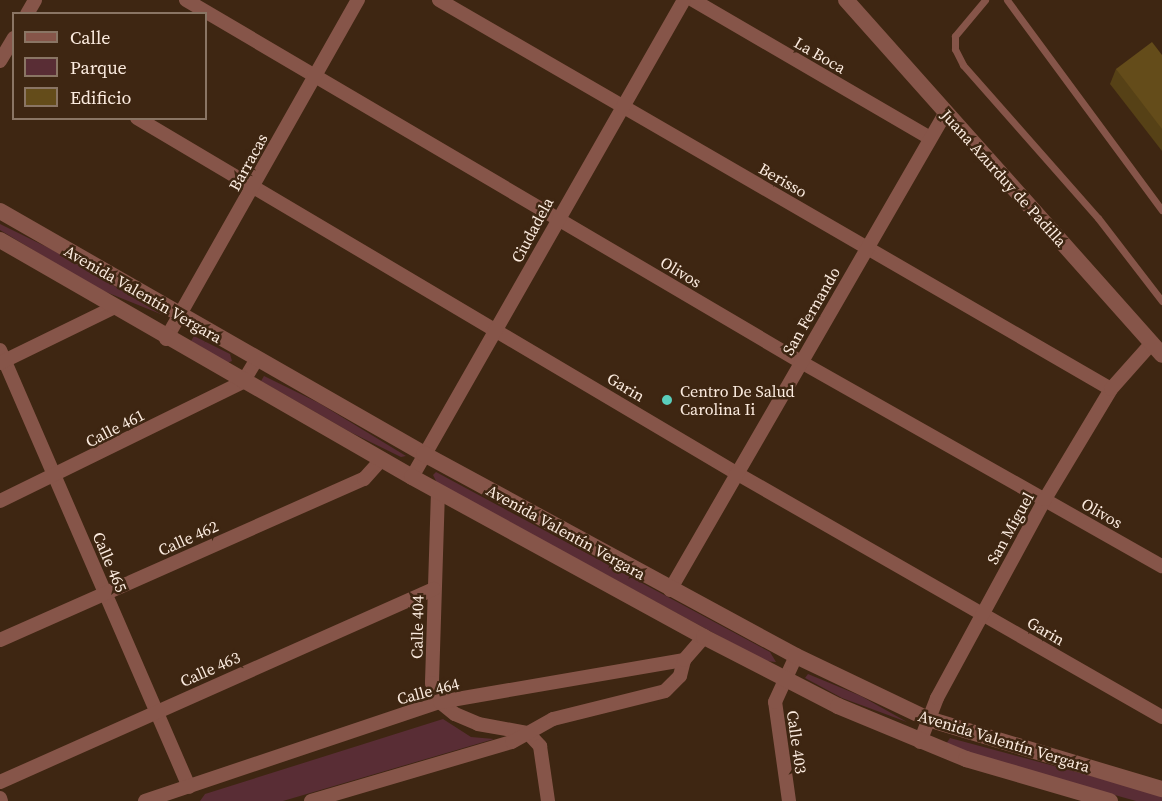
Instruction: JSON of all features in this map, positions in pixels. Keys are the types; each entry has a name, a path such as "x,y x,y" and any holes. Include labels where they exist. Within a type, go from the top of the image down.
{"street":[{"name":"Olivos","path":"186,0 206,12"},
{"name":"Barracas","path":"166,339 358,0"},
{"name":"Berisso","path":"439,0 1111,389"},
{"name":"Ciudadela","path":"412,477 497,330 621,105 684,0"},
{"name":"La Boca","path":"693,0 930,138"},
{"name":"Juana Azurduy de Padilla","path":"846,0 1157,349"},
{"name":"Olivos","path":"207,13 801,362 1162,566"},
{"path":"0,61 9,43"},
{"name":"San Fernando","path":"670,590 946,112"},
{"name":"Garin","path":"140,120 254,185 736,473 1162,717"},
{"name":"Avenida Valentín Vergara","path":"0,211 424,454 670,590 796,656 928,719 1162,789"},
{"name":"Avenida Valentín Vergara","path":"0,240 166,339 704,637 920,742 1110,801"},
{"path":"2,358 113,308"},
{"name":"San Miguel","path":"920,742 928,719 982,613 1045,499 1111,389 1157,349"},
{"name":"Calle 465","path":"2,358 189,787"},
{"path":"243,382 257,359"},
{"name":"Calle 461","path":"0,501 55,477 243,382"},
{"name":"Calle 462","path":"0,640 364,479 382,459"},
{"name":"Calle 404","path":"438,491 432,683 440,702"},
{"name":"Calle 463","path":"0,782 156,711 434,590"},
{"path":"311,801 338,797 512,742 553,719 666,691 680,676 684,660 704,637"},
{"name":"Calle 403","path":"789,801 775,706 783,676 796,656"},
{"name":"Calle 464","path":"145,801 440,702 684,660"},
{"path":"440,702 478,724 528,733 540,746 548,801"},
{"path":"183,801 189,787"}],"lane":[{"path":"986,0 955,36 955,49 963,65 1098,218 1162,301"},
{"path":"1007,0 1162,210"}],"green space":[{"path":"0,224 53,250 163,315 96,288 0,230"},
{"path":"194,336 230,354 232,361 227,363 191,341"},
{"path":"264,376 319,403 406,456 401,457 350,432 261,381"},
{"path":"436,472 770,652 776,662 765,661 437,483 433,475"},
{"path":"808,674 861,696 907,722 842,698 805,678"},
{"path":"443,719 471,737 494,739 283,801 200,801 205,794"},
{"path":"950,738 1162,795 1162,801 1136,801 951,749 946,744"}],"building":[{"path":"1152,42 1162,55 1162,129 1116,69"}],"place":[{"name":"Centro De Salud Carolina Ii","path":"667,400"}]}
